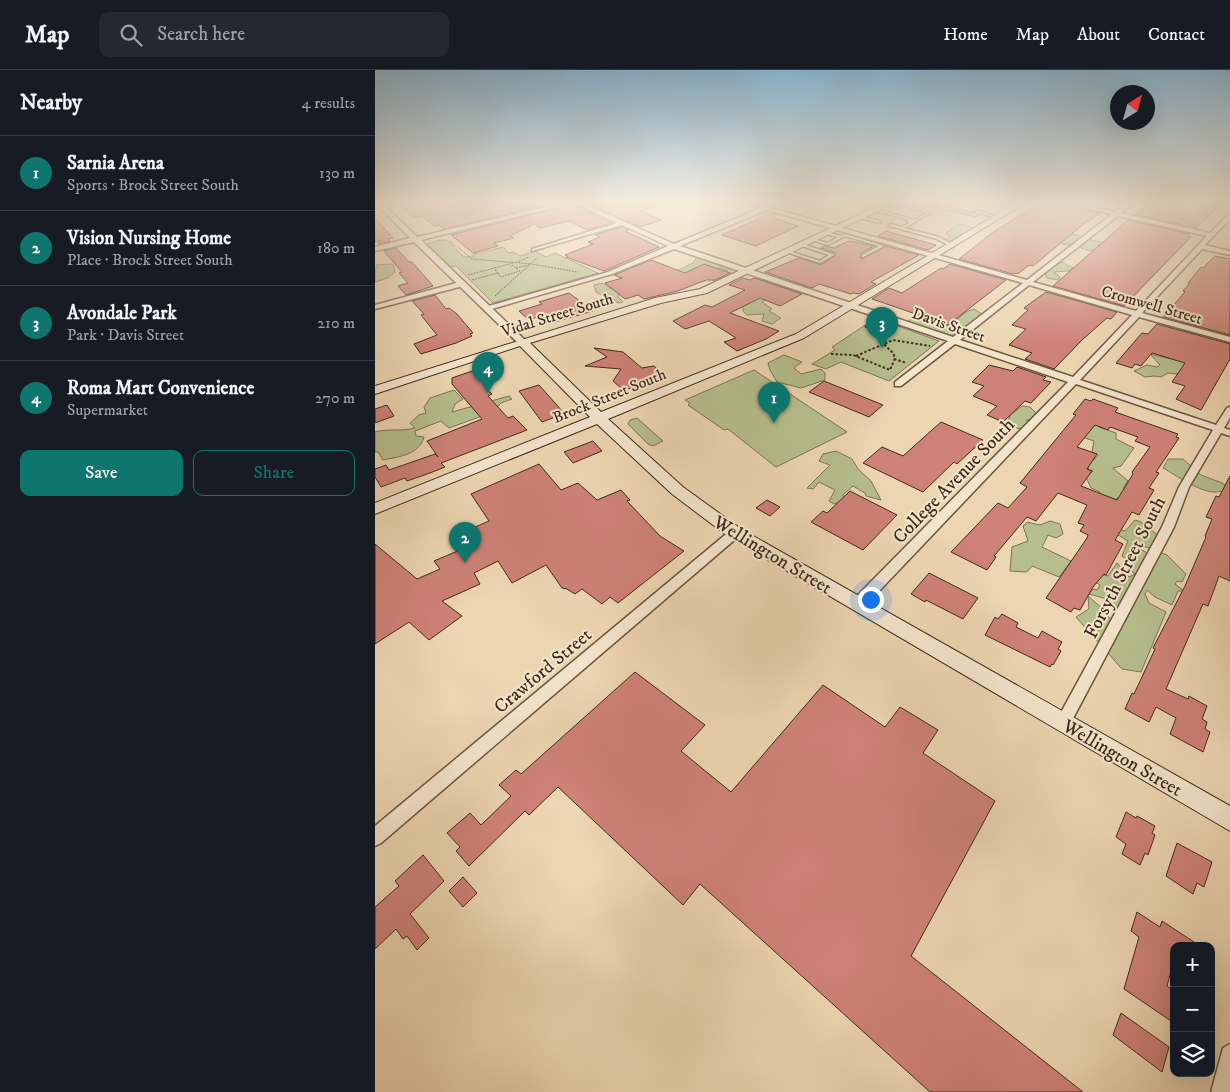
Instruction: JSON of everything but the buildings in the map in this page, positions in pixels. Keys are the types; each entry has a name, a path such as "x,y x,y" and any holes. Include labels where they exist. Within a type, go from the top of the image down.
{"main road":[{"name":"Vidal Street South","path":"375,390 659,300 703,291 791,251"},
{"name":"Brock Street South","path":"375,509 784,344 942,251"},
{"name":"Wellington Street","path":"522,342 675,489 706,514 735,533 1230,818"}],"street":[{"name":"Wellington Street","path":"427,251 522,342"},
{"path":"488,309 610,273 666,251"},
{"name":"Davis Street","path":"686,251 1224,431"},
{"name":"Cromwell Street","path":"911,251 1230,340"},
{"path":"898,384 1070,251"},
{"name":"College Avenue South","path":"858,604 1074,380 1195,251"},
{"path":"375,307 460,284"},
{"name":"Forsyth Street South","path":"1063,723 1169,527 1185,487 1224,431 1230,410"},
{"name":"Crawford Street","path":"375,837 735,533"},
{"path":"1222,1092 1230,1055"}],"lane":[{"path":"788,252 820,262 832,255 824,251"},
{"path":"863,256 873,251"}],"path":[{"path":"462,251 472,259 516,262 580,272"},
{"path":"472,281 466,276 516,262 539,252"},
{"path":"491,299 532,264 539,252"},
{"path":"516,268 532,264"},
{"path":"512,265 520,271 501,277 498,273 495,270 512,265"},
{"path":"460,284 498,273"},
{"path":"831,354 856,356 890,370 895,358 883,343 865,326"},
{"path":"856,356 893,340 943,349"}],"green space":[{"path":"431,251 458,251 464,257 488,251 507,251 520,256 535,251 546,257 555,253 598,273 493,303 456,266 448,267"},
{"path":"698,255 740,269 733,273 726,273 728,271 720,268 711,272 726,278 719,282 713,281 714,278 701,278 705,281 696,282 675,272 693,263"},
{"path":"1062,262 1073,268 1069,271 1053,272 1060,278 1057,280 1047,278 1044,272"},
{"path":"393,264 395,272 388,278 375,282 376,265"},
{"path":"603,283 611,289 621,286 618,297 623,302 618,303 607,294 602,295 596,292 594,285"},
{"path":"778,287 787,289 762,302 772,309 769,311 781,318 772,324 762,321 764,314 747,315 743,311 743,307 739,305 754,301"},
{"path":"974,309 985,316 975,319 977,321 953,338 906,323 916,315 930,322 949,326 966,312"},
{"path":"876,318 939,341 889,381 841,362 826,369 812,364 835,350 832,347"},
{"path":"1150,354 1176,360 1180,355 1202,361 1190,370 1182,373 1168,373 1161,377 1145,377 1134,371 1147,365 1157,367 1160,365"},
{"path":"784,355 802,362 794,368 801,374 821,369 825,373 825,380 801,388 777,382 768,363"},
{"path":"754,370 847,432 776,467 728,429 724,430 688,405 690,403 685,400"},
{"path":"454,390 463,399 455,404 452,412 509,396 512,399 501,403 493,412 449,428 441,421 415,431 416,436 424,437 418,448 407,454 383,460 378,452 375,452 375,432 415,428 410,423 419,415 426,413 424,407 430,398"},
{"path":"1022,406 1030,407 1036,413 1036,417 1026,420 1028,422 1027,425 1020,429 1011,426 1008,421 1010,415"},
{"path":"637,418 663,441 653,446 648,444 628,424 630,420"},
{"path":"1097,422 1099,427 1116,433 1116,439 1134,448 1121,466 1113,468 1128,481 1123,488 1130,497 1117,498 1114,502 1098,495 1100,492 1091,488 1086,477 1093,471 1088,469 1091,459 1094,460 1098,455 1092,452 1094,441 1082,437"},
{"path":"836,451 852,459 858,469 871,481 881,500 866,496 865,493 853,486 843,495 844,500 834,504 829,501 835,490 819,482 813,489 807,488 830,465 819,461 823,454"},
{"path":"1168,459 1183,459 1201,475 1230,488 1227,492 1215,492 1195,486 1163,468"},
{"path":"1135,520 1141,522 1159,536 1149,548 1139,545 1138,548 1149,554 1159,552 1167,555 1186,574 1182,582 1177,581 1175,584 1184,591 1178,591 1172,605 1155,597 1147,590 1145,594 1149,603 1166,612 1141,672 1122,669 1076,617 1089,609 1088,596 1104,610 1113,623 1120,611 1107,599 1089,594 1093,589 1097,590 1100,585 1092,580 1095,573 1108,576 1117,563 1129,577 1135,574 1129,569 1130,562 1122,556 1128,541 1115,533 1118,529 1125,531"},
{"path":"1050,521 1060,524 1063,534 1056,538 1048,535 1042,547 1071,561 1059,577 1032,566 1027,572 1010,571 1012,547 1028,541 1023,526 1027,522 1040,525"}],"place":[{"name":"Avondale Park","path":"882,348"},
{"name":"Roma Mart Convenience","path":"488,393"},
{"name":"Sarnia Arena","path":"774,423"},
{"name":"Vision Nursing Home","path":"465,563"}]}
